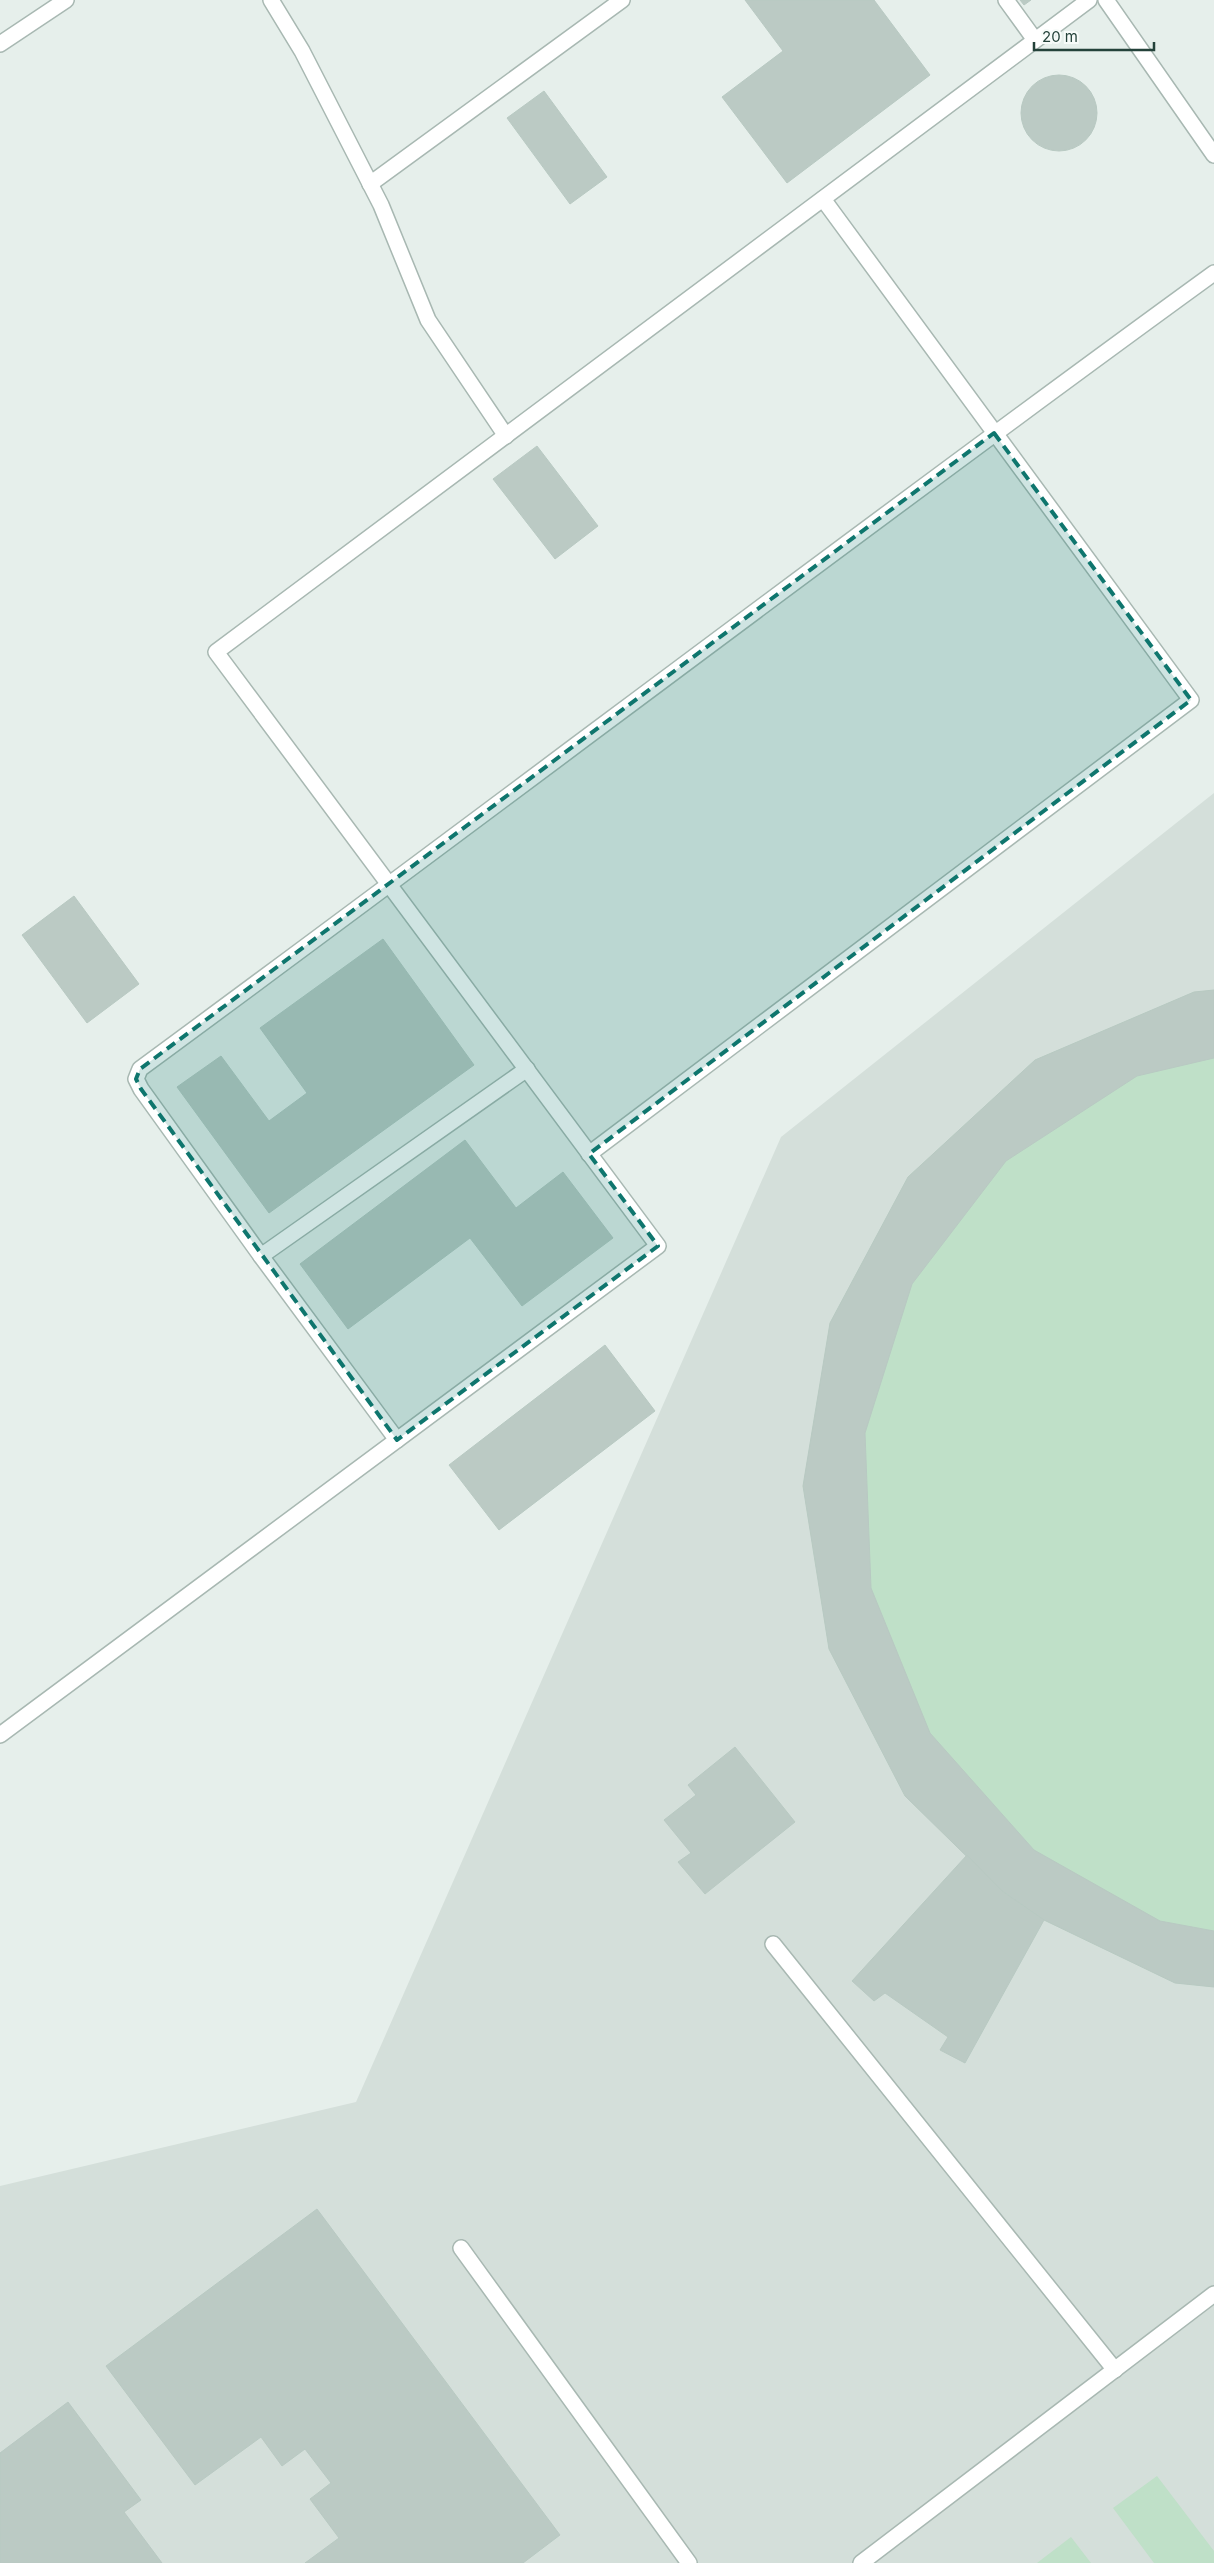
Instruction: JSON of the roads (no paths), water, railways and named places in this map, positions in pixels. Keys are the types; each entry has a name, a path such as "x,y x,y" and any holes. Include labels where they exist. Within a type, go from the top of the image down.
{"street":[{"path":"0,44 66,0"},
{"path":"272,0 302,50 381,205 428,320 506,436"},
{"path":"370,184 622,0"},
{"path":"1006,0 1035,40"},
{"path":"0,1735 658,1246 216,652 1089,0"},
{"path":"1106,0 1214,155"},
{"path":"589,1154 1191,700 822,199"},
{"path":"397,1440 261,1256 136,1079 140,1069 390,885 994,432 1214,273"},
{"path":"261,1256 526,1069"},
{"path":"773,1944 1115,2370"},
{"path":"461,2248 690,2563"},
{"path":"861,2563 1214,2294"}]}
